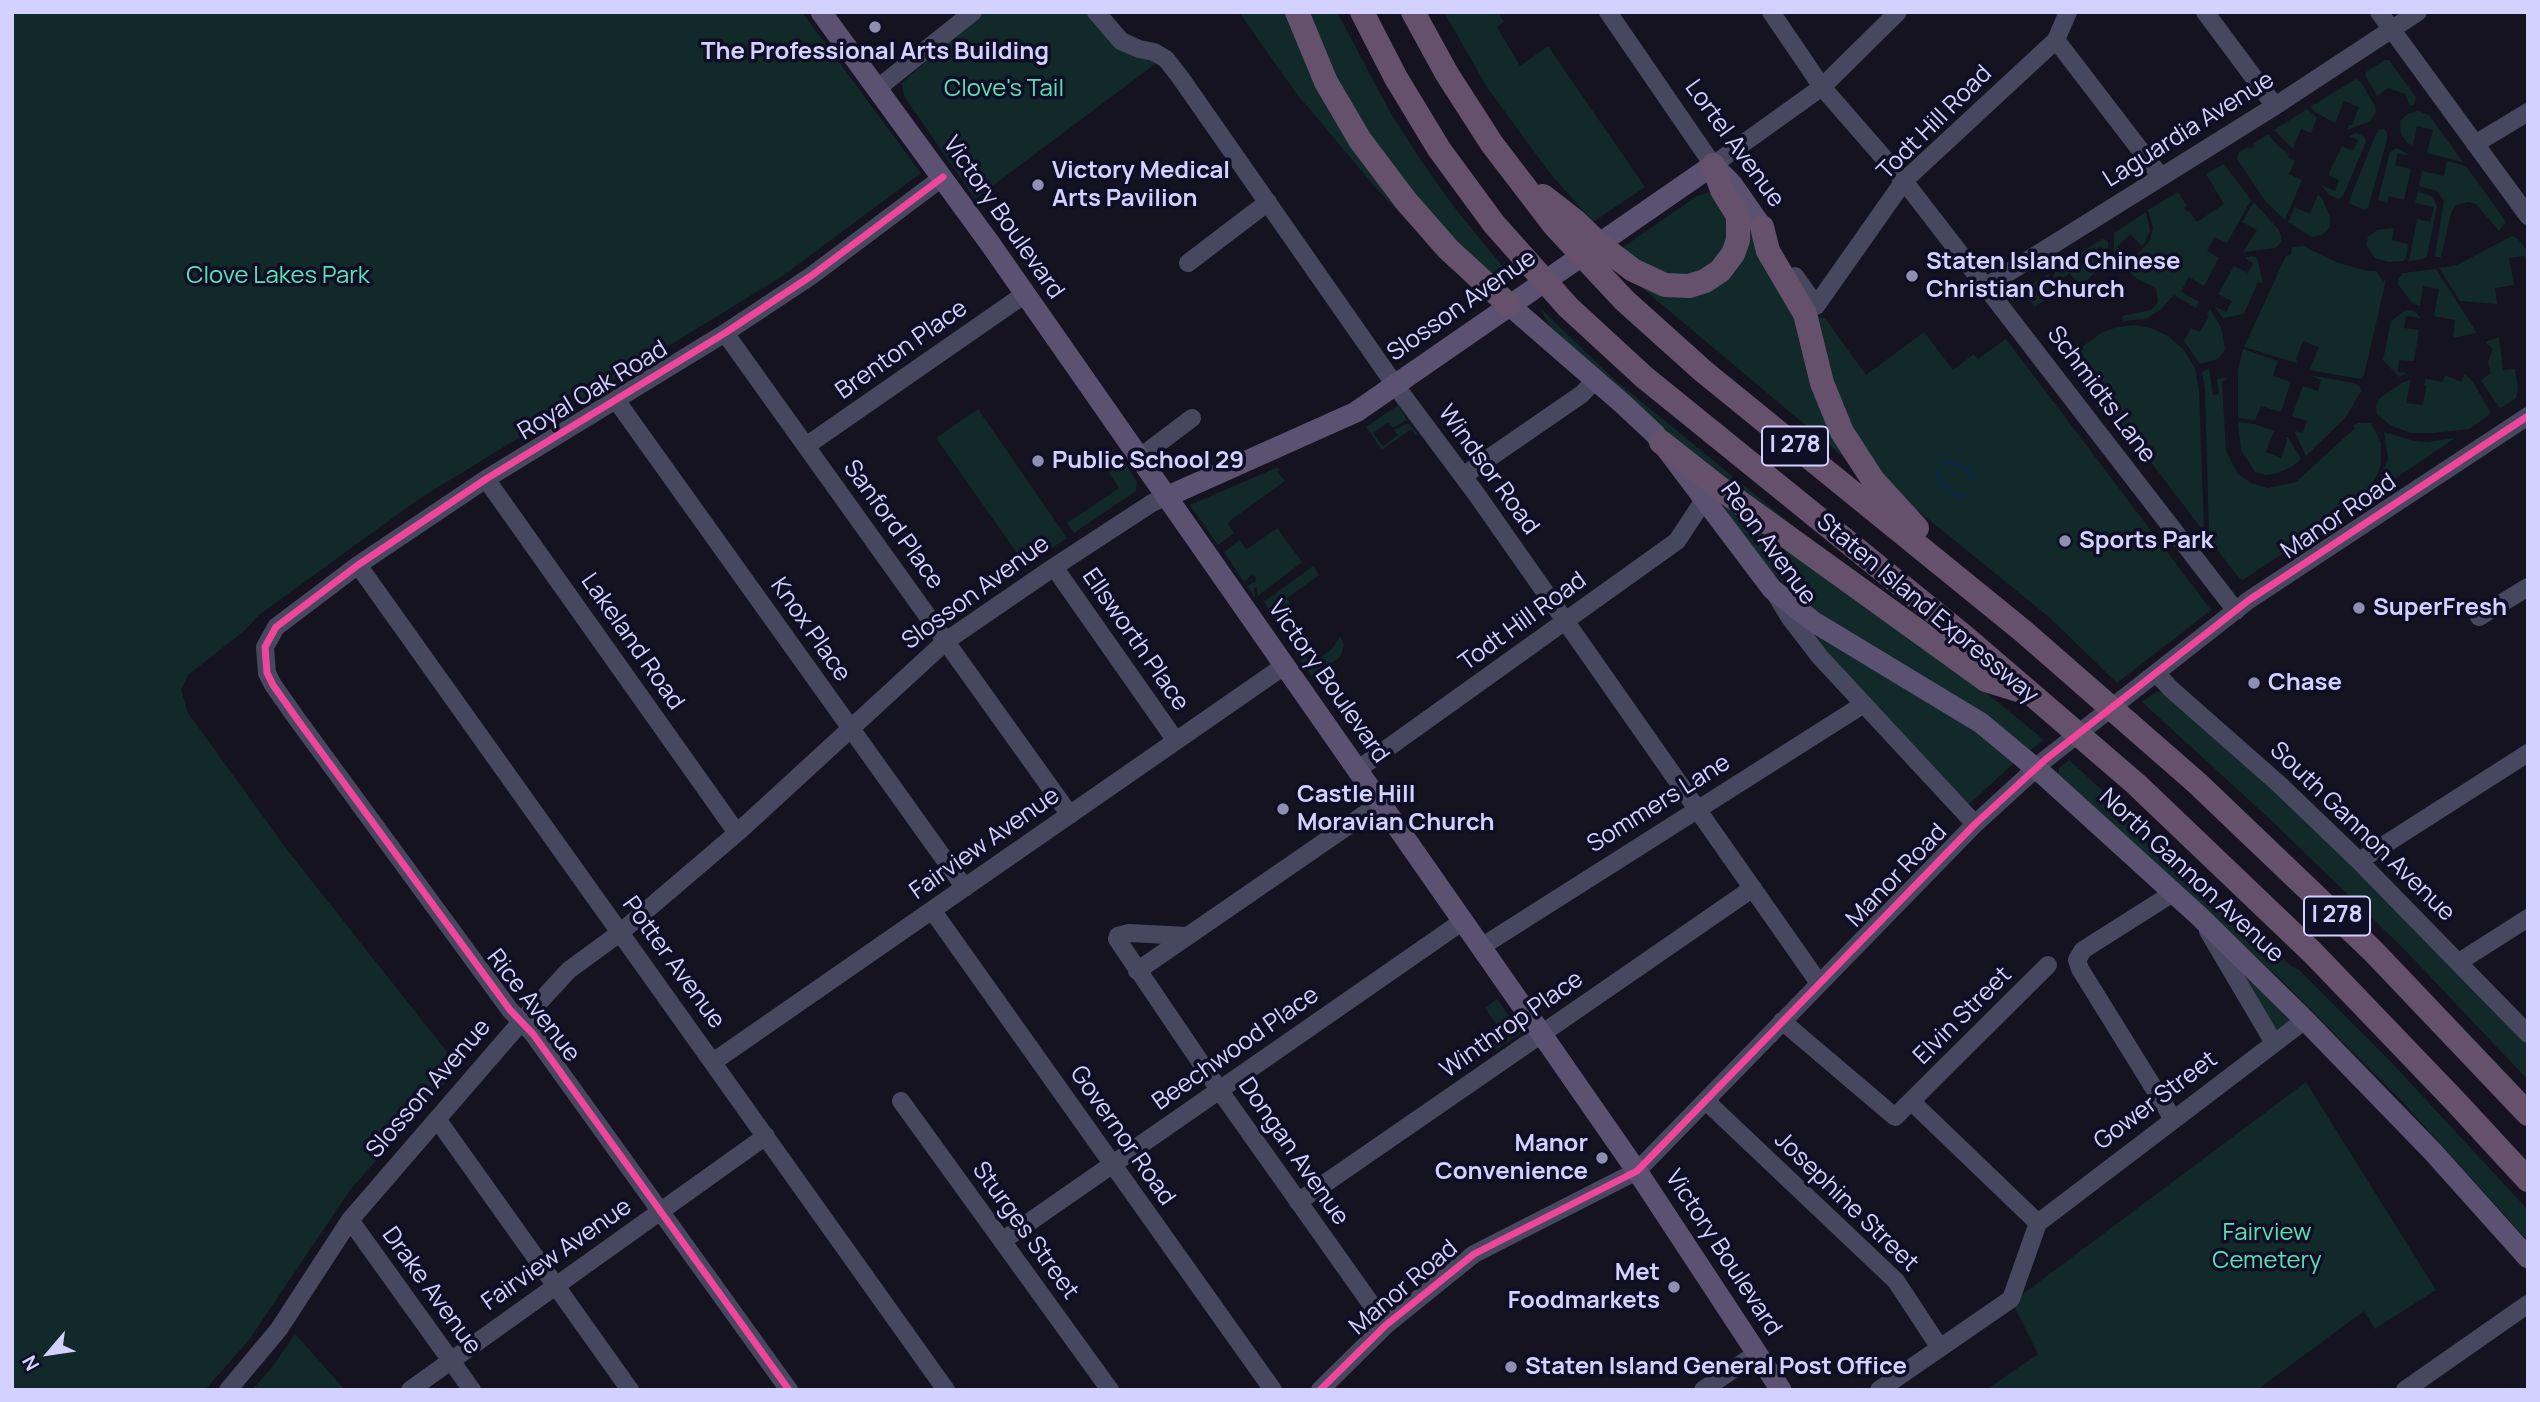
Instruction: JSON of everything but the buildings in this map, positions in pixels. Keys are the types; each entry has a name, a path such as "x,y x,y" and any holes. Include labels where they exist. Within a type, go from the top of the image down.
{"highway":[{"path":"1297,12 1326,82 1360,140 1406,201 1441,241 1482,282 1509,304"},
{"name":"Staten Island Expressway","path":"1362,12 1396,78 1439,149 1478,204 1568,307 1644,377 1965,637 2102,755 2313,953 2528,1180"},
{"path":"1413,12 1469,109 1516,176 1567,225 1626,265 1657,282 1679,287 1705,281 1725,266 1735,247 1739,221 1736,210 1722,190 1713,165"},
{"name":"Staten Island Expressway","path":"1567,225 1605,281 1647,322 1703,371 1991,604 2136,728 2247,829 2353,932 2528,1114"},
{"path":"1762,227 1769,251 1805,314 1826,396 1848,445 1882,490 1991,604"},
{"path":"1661,442 1710,481 1986,680 2029,694"}],"main road":[{"name":"Victory Boulevard","path":"821,12 943,177 1381,803 1637,1171 1782,1390"},
{"name":"Slosson Avenue","path":"1166,497 1356,412 1713,165"},
{"name":"Lortel Avenue","path":"1713,165 1732,184 1762,227"},
{"name":"Reon Avenue","path":"1509,304 1631,411 1661,442 1772,589"},
{"name":"North Gannon Avenue","path":"1772,589 1831,633 1981,723 2035,768 2199,916 2305,1020 2442,1162 2528,1258"}],"street":[{"path":"878,88 974,12"},
{"name":"Windsor Road","path":"1096,12 1121,41 1166,59 1395,385 1566,621 1819,983"},
{"name":"Lortel Avenue","path":"1608,12 1713,165"},
{"name":"Schmidts Lane","path":"1770,12 1822,87 1904,181 2236,611"},
{"name":"Slosson Avenue","path":"1713,165 1822,87 1898,12"},
{"name":"Todt Hill Road","path":"1816,306 1904,181 2056,40 2068,12"},
{"path":"2205,12 2275,106"},
{"path":"2379,12 2528,216"},
{"name":"Laguardia Avenue","path":"1985,287 2275,106 2417,12"},
{"path":"2056,40 2161,177"},
{"path":"2475,144 2528,111"},
{"name":"Royal Oak Road","path":"268,641 276,627 358,565 486,478 617,400 811,276 943,177"},
{"path":"1188,263 1268,202"},
{"name":"Lortel Avenue","path":"1762,227 1816,306"},
{"name":"Brenton Place","path":"806,446 1025,294"},
{"name":"Sanford Place","path":"725,332 1070,815"},
{"path":"1463,476 1582,394 1595,380"},
{"name":"Knox Place","path":"617,400 965,888"},
{"name":"Manor Road","path":"1320,1390 1386,1325 1474,1254 1637,1171 1975,824 2035,768 2236,611 2528,415"},
{"path":"1139,458 1192,418"},
{"name":"Lakeland Road","path":"486,478 737,833"},
{"name":"Slosson Avenue","path":"228,1390 279,1329 350,1220 569,970 621,932 737,833 946,641 1152,503 1166,497"},
{"name":"Todt Hill Road","path":"1357,770 1677,541 1704,500"},
{"name":"Potter Avenue","path":"358,565 946,1390"},
{"name":"Ellsworth Place","path":"1054,568 1176,741"},
{"path":"2479,617 2528,587"},
{"name":"Reon Avenue","path":"1772,589 1800,632 1975,824"},
{"name":"Rice Avenue","path":"268,641 265,663 273,685 510,1010 533,1034 789,1390"},
{"name":"Fairview Avenue","path":"713,1062 1284,666"},
{"name":"South Gannon Avenue","path":"2157,673 2171,689 2251,759 2359,861 2528,1034"},
{"name":"Sommers Lane","path":"1481,947 1864,704"},
{"path":"2359,861 2528,753"},
{"path":"1137,971 1381,803"},
{"name":"Winthrop Place","path":"1298,1202 1753,888"},
{"path":"2172,1119 2077,960 2083,950 2174,893"},
{"name":"Governor Road","path":"932,910 1273,1390"},
{"path":"2199,916 2274,1043"},
{"path":"2459,962 2528,918"},
{"name":"Beechwood Place","path":"1002,1241 1463,921"},
{"name":"Dongan Avenue","path":"1187,936 1129,933 1118,936 1118,944 1386,1325"},
{"name":"Elvin Street","path":"1911,1101 2049,965"},
{"name":"Gower Street","path":"2038,1223 2305,1020"},
{"path":"1782,1021 1895,1117 1911,1101 2038,1223 2011,1299 1879,1390"},
{"name":"Sturges Street","path":"901,1101 1110,1390"},
{"name":"Josephine Street","path":"1706,1101 1896,1281 1940,1348"},
{"path":"437,1119 630,1390"},
{"name":"Fairview Avenue","path":"410,1390 766,1136"},
{"name":"Drake Avenue","path":"350,1220 472,1390"},
{"path":"2405,1390 2528,1304"},
{"path":"1703,1390 1757,1353"}],"green space":[{"name":"Clove Lakes Park","path":"12,12 802,12 921,173 781,277 419,499 260,614 244,631 188,675 181,690 188,713 288,851 459,1067 350,1190 249,1340 205,1390 12,1390"},
{"name":"Clove's Tail","path":"983,12 1089,12 1116,48 1134,57 1159,61 975,199 904,96 902,83"},
{"path":"1239,12 1289,12 1314,77 1485,297 1482,300 1375,187 1296,93"},
{"path":"1304,12 1337,12 1390,112 1420,159 1454,207 1513,279 1504,286 1444,230 1361,131"},
{"path":"1444,12 1498,12 1504,22 1497,27 1520,66 1548,46 1645,187 1593,222 1549,172 1487,87"},
{"path":"2385,60 2389,60 2416,97 2414,105 2410,106 2405,94 2388,88 2377,96 2365,75"},
{"path":"2356,79 2360,81 2375,106 2376,112 2371,121 2347,130 2349,125 2352,125 2359,107 2344,101 2335,123 2310,107"},
{"path":"2307,109 2317,118 2311,133 2301,129 2293,149 2274,130"},
{"path":"2418,111 2429,115 2463,162 2427,153 2433,130 2417,126 2413,145 2407,143 2401,134 2400,121 2406,115"},
{"path":"2384,129 2387,140 2368,208 2365,210 2350,204 2349,201 2376,134"},
{"path":"2356,133 2365,137 2366,142 2343,196 2338,199 2328,194 2321,185 2335,191 2339,180 2328,175 2342,146 2353,151 2358,140 2349,136"},
{"path":"2268,134 2289,154 2288,157 2295,161 2289,174 2302,180 2285,220 2266,202 2237,159 2238,153 2248,147 2254,147 2253,144"},
{"path":"2397,148 2410,156 2398,153 2395,165 2411,169 2404,200 2389,196 2387,203 2378,200 2390,152"},
{"path":"2447,161 2466,166 2505,223 2499,231 2476,204 2469,202 2456,205 2451,213 2441,257 2436,257 2444,201 2437,191 2419,186 2422,171 2444,176"},
{"path":"2224,164 2251,200 2227,243 2214,237 2207,251 2219,258 2204,286 2189,277 2181,291 2199,302 2196,308 2174,295 2161,309 2146,319 2123,321 2122,316 2151,310 2158,302 2156,288 2137,279 2125,267 2150,241 2153,227 2148,210 2178,192 2187,206 2184,208 2197,222 2224,204 2206,174"},
{"path":"2418,191 2433,197 2437,207 2427,256 2409,261 2417,219 2430,222 2434,207 2415,203"},
{"path":"1708,192 1722,200 1730,239 1711,267 1680,279 1619,250 1697,196"},
{"path":"2318,195 2330,217 2330,227 2322,235 2312,237 2288,222 2295,207 2310,214"},
{"path":"2254,202 2278,229 2281,242 2276,248 2243,252 2257,230 2242,222"},
{"path":"1742,210 1802,318 1852,464 1642,288 1644,285 1712,284"},
{"path":"2146,212 2150,230 2142,246 2130,234 2114,254 2114,233"},
{"path":"2394,228 2392,240 2408,244 2406,258 2403,261 2388,262 2375,258 2366,245 2368,237 2377,230"},
{"path":"2512,236 2518,239 2528,252 2528,273 2525,256 2509,258 2514,285 2495,288 2497,304 2460,301 2439,268 2457,265"},
{"path":"2102,239 2108,241 2108,254 2100,246 2091,255 2102,266 2081,286 2069,273 2054,287 2056,269"},
{"path":"2303,246 2336,262 2376,271 2383,281 2386,280 2361,379 2309,370 2319,347 2303,341 2297,363 2244,347 2286,256 2291,255 2292,247"},
{"name":"Sports Park","path":"1778,255 1820,318 1825,318 1866,375 1924,332 1953,370 1974,354 1978,359 2006,339 2211,610 2117,683 2049,617 1906,501 1878,471 1853,435"},
{"path":"2251,256 2258,261 2263,283 2258,282 2244,314 2223,318 2214,306 2226,312 2232,301 2218,294 2234,266 2248,273 2253,263 2245,258"},
{"path":"2436,269 2476,333 2453,338 2455,320 2434,316 2439,289 2423,286 2420,306 2412,303 2398,284 2403,273"},
{"path":"2049,274 2049,297 2035,307 2024,294 2025,288"},
{"path":"1540,308 1615,380 1846,569 1714,477 1550,326"},
{"path":"2210,309 2221,327 2225,350 2218,359 2200,364 2184,341 2191,328 2200,332"},
{"path":"2406,310 2414,311 2421,318 2406,316 2404,328 2419,330 2414,361 2399,360 2398,372 2407,373 2399,377 2383,360 2391,321"},
{"path":"2133,325 2151,328 2168,336 2184,350 2195,368 2199,391 2204,532 2070,356 2101,333"},
{"path":"2499,337 2503,370 2515,369 2518,388 2516,398 2500,409 2481,380 2491,373 2488,362 2493,349 2485,342"},
{"path":"2243,349 2278,361 2273,376 2291,382 2281,412 2261,406 2255,420 2238,418 2238,370"},
{"path":"2209,368 2213,395 2219,394 2217,379 2227,378 2222,382 2226,451 2238,474 2251,483 2268,488 2296,482 2358,423 2371,423 2381,443 2381,465 2375,479 2357,504 2243,580 2212,543 2209,534 2205,388 2202,372"},
{"path":"2465,374 2473,382 2491,413 2470,429 2410,433 2390,425 2377,414 2376,406 2380,398 2402,383 2411,379 2406,403 2423,405 2425,379 2443,382 2445,375 2461,382"},
{"path":"2309,375 2354,383 2361,391 2346,417 2306,456 2295,431 2303,433 2307,421 2292,416 2303,386 2318,391 2321,380"},
{"path":"1398,405 1407,420 1393,428 1388,422 1373,433 1383,446 1398,435 1394,430 1408,423 1418,434 1416,436 1411,429 1382,450 1366,427"},
{"path":"978,409 1067,538 1026,566 936,438"},
{"path":"2238,422 2274,431 2266,452 2281,458 2288,437 2301,459 2278,473 2266,475 2255,472 2241,450"},
{"path":"2384,432 2414,441 2455,438 2374,493 2388,459"},
{"path":"1127,466 1137,482 1136,491 1074,533 1067,523 1119,488 1109,473 1115,468 1118,471"},
{"path":"1278,467 1280,470 1277,472 1285,481 1231,520 1228,524 1234,533 1218,545 1190,505"},
{"path":"1720,502 1961,672 2044,740 2030,750 1967,702 1847,633 1794,594 1762,561 1721,509"},
{"path":"1277,528 1302,562 1258,596 1257,587 1254,587 1255,598 1247,586 1255,582 1256,577 1251,575 1244,582 1224,552 1240,540 1246,549"},
{"path":"1313,566 1319,575 1287,598 1292,606 1276,618 1264,602"},
{"path":"1805,624 1975,728 2015,762 1967,806 1818,649"},
{"path":"1340,636 1344,645 1340,657 1312,677 1295,653 1301,651 1311,662 1316,661 1332,649"},
{"path":"2156,692 2162,692 2294,808 2460,974 2528,1045 2528,1080 2405,950 2272,821 2142,702"},
{"path":"2069,760 2291,966 2299,970 2391,1062 2528,1210 2528,1241 2399,1098 2281,980 2058,774 2059,768"},
{"path":"2230,957 2290,1018 2288,1022 2278,1029 2274,1028"},
{"path":"1497,999 1521,1033 1496,1050 1493,1046 1511,1033 1503,1022 1497,1025 1485,1008"},
{"name":"Fairview Cemetery","path":"2306,1082 2436,1290 2375,1329 2364,1311 2257,1390 1986,1390 2038,1354 2015,1308 2023,1294"},
{"path":"295,1334 345,1390 252,1390"}],"waterway":[{"path":"1941,464 1956,464 1973,479"},
{"path":"1938,471 1947,490 1957,496 1963,496"}],"cycle path":[{"path":"789,1390 533,1034 510,1010 273,685 267,673 265,647 276,627 358,565 486,479 725,333 811,276 943,177"},
{"path":"1320,1390 1386,1325 1474,1254 1637,1171 1975,824 2046,759 2249,600 2528,416"}],"place":[{"name":"The Professional Arts Building","path":"875,27"},
{"name":"Victory Medical Arts Pavilion","path":"1038,185"},
{"name":"Staten Island Chinese Christian Church","path":"1912,276"},
{"name":"Public School 29","path":"1038,461"},
{"name":"Sports Park","path":"2065,541"},
{"name":"SuperFresh","path":"2359,608"},
{"name":"Chase","path":"2254,683"},
{"name":"Castle Hill Moravian Church","path":"1283,809"},
{"name":"Manor Convenience","path":"1602,1158"},
{"name":"Met Foodmarkets","path":"1674,1287"},
{"name":"Staten Island General Post Office","path":"1511,1367"}]}
